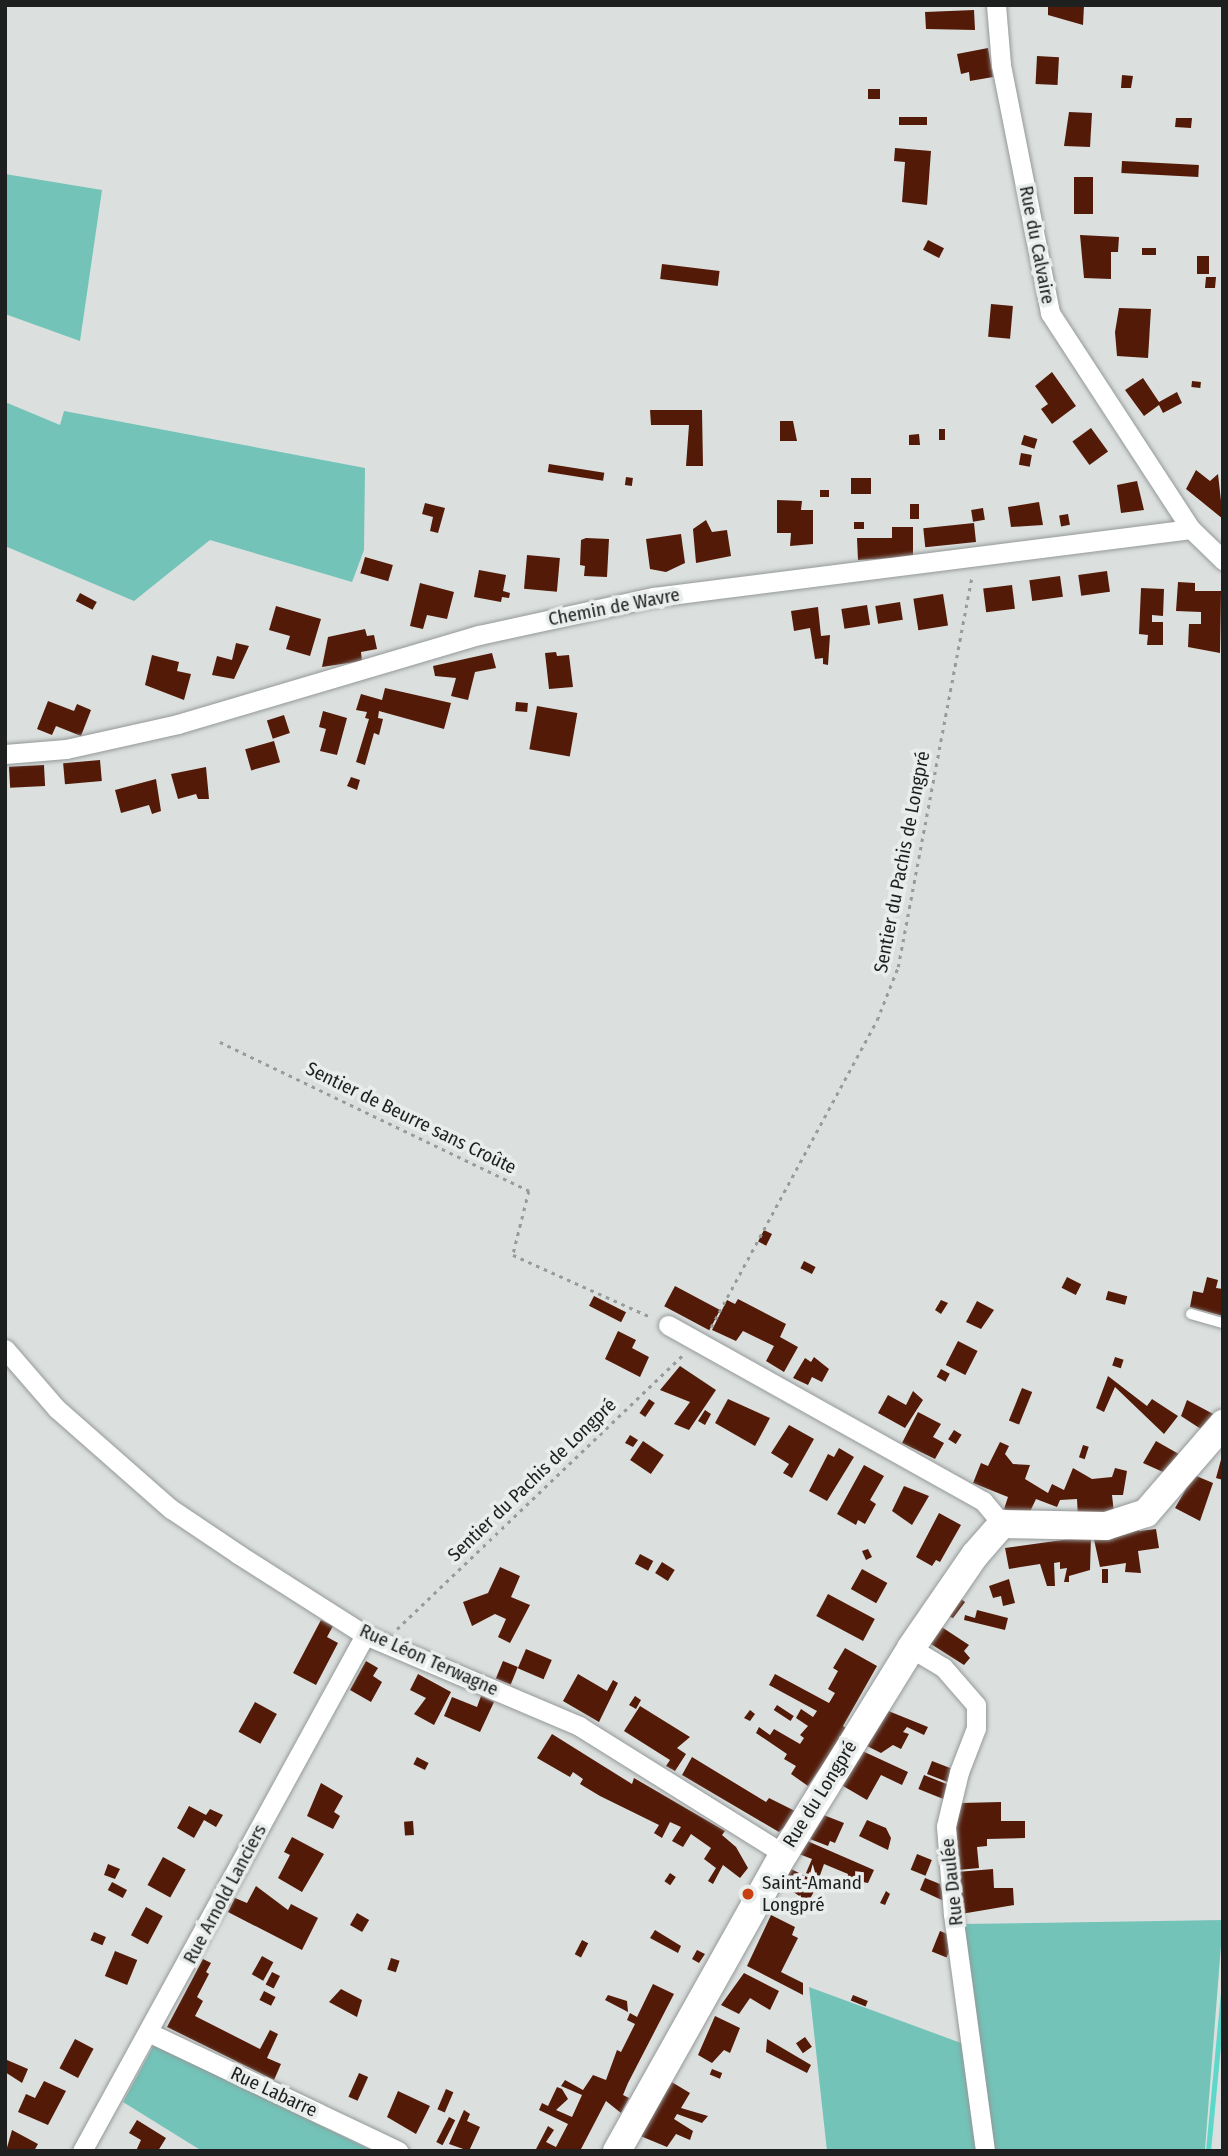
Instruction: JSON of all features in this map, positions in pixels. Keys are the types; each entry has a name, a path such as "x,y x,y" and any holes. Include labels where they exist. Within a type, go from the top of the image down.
{"street":[{"name":"Rue du Calvaire","path":"996,5 1001,65 1050,313 1191,529"},
{"name":"Chemin de Wavre","path":"5,754 66,748 178,723 479,635 654,597 976,554 1191,529"},
{"path":"1191,529 1223,560"},
{"path":"668,1325 983,1500 1002,1524 1106,1526 1146,1513 1223,1424"},
{"name":"Rue Léon Terwagne","path":"5,1349 57,1409 171,1509 365,1635 385,1641 579,1726 784,1854"},
{"name":"Rue du Longpré","path":"617,2151 784,1854 911,1647 1002,1524"},
{"name":"Rue Arnold Lanciers","path":"82,2151 150,2033 365,1635"},
{"name":"Rue Daulée","path":"911,1647 943,1667 976,1705 976,1728 959,1772 946,1826 953,1914 985,2151"},
{"name":"Rue Labarre","path":"150,2033 398,2151"}],"lane":[{"path":"1191,1314 1223,1323"}],"path":[{"name":"Sentier du Pachis de Longpré","path":"385,1641 701,1341 877,1020 898,967 976,554"},
{"name":"Sentier de Beurre sans Croûte","path":"220,1042 529,1191 513,1255 668,1325"}],"green space":[{"path":"5,174 102,190 80,341 5,314"},
{"path":"5,402 60,425 64,411 365,468 364,550 352,582 210,540 134,601 5,546"},
{"path":"1223,1920 1205,2149 1223,2151 827,2151 809,1987 980,2050 962,1924"},
{"path":"154,2045 373,2151 202,2151 123,2102"}],"building":[{"path":"1048,5 1084,5 1083,25 1048,15"},
{"path":"974,10 975,30 926,29 925,12"},
{"path":"988,48 993,77 970,81 969,72 961,74 957,54"},
{"path":"1037,56 1059,57 1058,85 1036,84"},
{"path":"1122,75 1133,76 1131,88 1121,88"},
{"path":"868,89 880,89 880,99 868,99"},
{"path":"1069,112 1092,113 1090,147 1064,146"},
{"path":"899,117 927,117 927,125 899,125"},
{"path":"1176,118 1192,118 1191,128 1175,127"},
{"path":"895,148 931,151 927,205 902,202 905,162 894,161"},
{"path":"1122,161 1199,165 1198,177 1121,173"},
{"path":"1074,177 1093,177 1093,214 1074,214"},
{"path":"1080,235 1119,237 1118,252 1111,252 1111,279 1084,278"},
{"path":"928,240 944,248 939,258 923,250"},
{"path":"1142,248 1156,248 1156,255 1142,255"},
{"path":"1197,256 1209,256 1209,274 1197,274"},
{"path":"662,264 720,271 718,286 660,279"},
{"path":"1206,277 1216,277 1215,288 1205,288"},
{"path":"991,304 1013,306 1010,339 988,337"},
{"path":"1119,308 1151,309 1148,358 1117,356 1115,332"},
{"path":"1052,372 1076,406 1052,424 1041,409 1048,404 1035,386"},
{"path":"1143,378 1159,402 1177,392 1182,403 1163,413 1159,405 1144,416 1125,390"},
{"path":"1192,381 1201,382 1200,388 1191,387"},
{"path":"650,410 702,410 703,466 686,466 689,425 651,425"},
{"path":"780,421 793,421 797,441 780,441"},
{"path":"1091,428 1108,451 1089,465 1072,442"},
{"path":"939,429 945,429 945,440 939,440"},
{"path":"919,434 920,445 909,445 909,435"},
{"path":"1024,435 1037,439 1034,449 1021,445"},
{"path":"1021,453 1032,455 1030,467 1019,465"},
{"path":"549,464 604,473 603,481 548,472"},
{"path":"1196,470 1210,481 1218,474 1223,519 1186,489"},
{"path":"626,477 633,478 632,486 625,485"},
{"path":"851,478 871,478 871,494 851,494"},
{"path":"1137,481 1144,510 1121,513 1117,485"},
{"path":"820,490 829,490 829,497 820,497"},
{"path":"777,500 802,501 801,510 813,510 813,544 790,546 791,533 777,533"},
{"path":"1039,502 1043,525 1011,527 1008,507"},
{"path":"425,503 445,508 438,533 430,531 433,517 422,514"},
{"path":"910,504 919,504 919,519 910,519"},
{"path":"983,508 985,520 973,522 971,510"},
{"path":"1068,514 1070,525 1061,526 1059,516"},
{"path":"706,520 712,532 727,530 731,556 696,563 693,529"},
{"path":"854,522 864,522 864,529 854,529"},
{"path":"974,523 976,542 925,547 923,528"},
{"path":"892,527 913,527 913,557 858,560 857,538 892,538"},
{"path":"681,534 685,563 666,572 650,569 646,539"},
{"path":"609,539 607,577 584,576 585,566 580,565 581,540"},
{"path":"527,555 560,558 557,592 524,589"},
{"path":"365,557 393,565 388,581 360,573"},
{"path":"479,570 506,575 503,591 510,593 509,598 502,597 501,602 474,597"},
{"path":"1107,571 1110,592 1081,596 1078,575"},
{"path":"1060,576 1063,597 1032,601 1029,580"},
{"path":"1178,582 1195,583 1195,591 1221,591 1220,653 1188,647 1189,624 1201,624 1201,612 1176,611"},
{"path":"420,583 454,592 447,619 427,615 423,629 410,626"},
{"path":"1012,585 1015,609 986,612 983,589"},
{"path":"1141,588 1164,589 1163,616 1152,615 1152,622 1163,622 1163,645 1147,645 1148,635 1139,634"},
{"path":"80,593 97,602 93,610 76,601"},
{"path":"943,594 948,626 918,630 913,599"},
{"path":"900,602 903,620 878,624 875,606"},
{"path":"867,605 870,625 844,629 841,609"},
{"path":"276,606 321,619 310,656 286,649 290,636 269,630"},
{"path":"818,607 821,636 830,635 828,665 823,664 823,658 815,659 810,628 794,631 791,611"},
{"path":"365,629 367,636 374,635 377,649 361,652 362,661 322,667 328,637"},
{"path":"236,643 249,646 234,679 212,675 217,656 232,660"},
{"path":"556,652 557,656 569,655 573,687 549,689 545,653"},
{"path":"492,653 496,668 475,672 468,700 451,696 456,678 435,676 433,666"},
{"path":"152,655 179,662 177,671 191,674 184,700 145,685"},
{"path":"385,688 451,703 444,729 379,711 378,718 383,719 379,735 374,733 365,765 356,762 369,719 365,718 367,712 356,710 361,694 382,700"},
{"path":"48,701 74,711 77,704 91,710 81,736 56,726 52,735 37,729"},
{"path":"516,702 528,703 527,712 515,711"},
{"path":"537,706 577,713 570,756 529,749"},
{"path":"323,711 347,718 337,755 320,751 326,729 319,727"},
{"path":"284,715 290,733 273,739 267,721"},
{"path":"274,741 280,762 251,770 245,749"},
{"path":"100,760 102,781 65,784 63,763"},
{"path":"44,765 45,786 10,788 9,767"},
{"path":"206,767 209,799 198,799 196,794 178,799 171,774"},
{"path":"351,777 360,780 357,790 347,786"},
{"path":"156,779 161,811 152,814 149,805 121,813 115,790"},
{"path":"764,1230 772,1234 766,1246 758,1242"},
{"path":"804,1261 816,1267 812,1274 800,1268"},
{"path":"1067,1277 1081,1284 1076,1295 1062,1288"},
{"path":"1207,1277 1218,1280 1216,1288 1223,1289 1223,1316 1190,1307 1193,1291 1203,1293"},
{"path":"675,1286 720,1310 709,1330 664,1306"},
{"path":"1108,1291 1127,1296 1125,1305 1106,1300"},
{"path":"594,1296 626,1312 621,1322 589,1306"},
{"path":"738,1299 786,1324 780,1337 798,1347 784,1372 766,1361 774,1346 743,1331 736,1341 712,1330 727,1300 735,1304"},
{"path":"941,1300 948,1303 941,1314 935,1310"},
{"path":"977,1301 994,1310 981,1329 966,1322"},
{"path":"618,1331 636,1340 632,1348 649,1357 640,1377 605,1359"},
{"path":"958,1341 978,1351 965,1375 946,1365"},
{"path":"814,1357 829,1369 822,1382 812,1377 808,1385 793,1378 805,1358 811,1362"},
{"path":"1115,1357 1124,1360 1121,1368 1112,1366"},
{"path":"680,1366 716,1390 689,1430 674,1424 690,1402 660,1390"},
{"path":"941,1369 950,1374 945,1382 937,1377"},
{"path":"1108,1376 1147,1406 1152,1399 1178,1416 1164,1434 1115,1387 1104,1412 1096,1408"},
{"path":"1022,1388 1032,1392 1019,1425 1009,1420"},
{"path":"913,1391 923,1400 905,1428 878,1413 888,1395 906,1405"},
{"path":"649,1399 655,1403 645,1417 639,1413"},
{"path":"728,1399 770,1418 755,1446 715,1423"},
{"path":"1187,1400 1217,1416 1207,1433 1181,1416"},
{"path":"705,1410 711,1414 705,1425 698,1421"},
{"path":"918,1412 941,1424 933,1437 944,1443 935,1459 902,1443"},
{"path":"789,1425 814,1439 792,1478 783,1473 789,1464 771,1453"},
{"path":"954,1430 962,1435 956,1444 948,1439"},
{"path":"630,1435 638,1440 633,1447 625,1443"},
{"path":"643,1441 664,1455 651,1474 630,1460"},
{"path":"1156,1441 1184,1457 1174,1477 1143,1463"},
{"path":"1000,1442 1009,1446 1005,1454 1013,1464 1030,1465 1025,1479 1048,1493 1052,1484 1064,1490 1073,1468 1092,1479 1112,1477 1115,1468 1127,1471 1123,1495 1112,1495 1114,1513 1078,1518 1077,1499 1060,1500 1057,1507 1036,1499 1027,1518 1004,1509 1008,1497 973,1483 981,1463 988,1466"},
{"path":"1083,1445 1089,1447 1085,1459 1079,1457"},
{"path":"839,1448 854,1457 827,1501 809,1491 828,1454 834,1457"},
{"path":"1223,1456 1223,1480 1216,1478"},
{"path":"864,1465 884,1476 870,1500 876,1504 865,1524 858,1520 856,1525 837,1514"},
{"path":"1194,1475 1213,1483 1200,1521 1175,1508"},
{"path":"904,1486 929,1496 912,1525 892,1511"},
{"path":"939,1513 961,1525 940,1562 936,1560 932,1566 916,1557"},
{"path":"1138,1528 1139,1531 1156,1529 1159,1548 1138,1551 1141,1573 1125,1572 1126,1563 1100,1567 1093,1535"},
{"path":"1091,1536 1090,1570 1069,1576 1069,1582 1064,1582 1067,1568 1060,1569 1060,1562 1054,1563 1055,1586 1047,1586 1040,1564 1009,1569 1005,1548"},
{"path":"868,1549 872,1557 866,1560 862,1551"},
{"path":"640,1554 653,1561 648,1571 635,1564"},
{"path":"662,1562 675,1570 668,1581 655,1573"},
{"path":"500,1567 520,1576 511,1597 530,1605 510,1643 498,1637 506,1619 495,1614 472,1626 463,1602 488,1593"},
{"path":"862,1569 887,1583 876,1603 851,1589"},
{"path":"1102,1569 1108,1569 1108,1583 1102,1583"},
{"path":"1009,1579 1015,1603 1003,1606 1001,1596 993,1598 989,1586"},
{"path":"828,1594 875,1619 863,1641 816,1616"},
{"path":"956,1595 965,1602 953,1618 941,1614"},
{"path":"977,1610 1008,1618 1005,1630 964,1620 965,1615 975,1618"},
{"path":"321,1620 333,1626 327,1637 338,1643 316,1685 293,1673"},
{"path":"934,1622 969,1645 964,1651 970,1658 964,1665 923,1639"},
{"path":"845,1648 877,1666 843,1726 847,1729 808,1786 791,1774 796,1766 784,1759 787,1754 756,1733 759,1727 770,1735 774,1729 800,1744 804,1738 800,1735 808,1726 796,1718 801,1709 813,1717 817,1711 769,1685 775,1674 829,1703 835,1693 828,1689 838,1671 833,1668"},
{"path":"526,1649 552,1660 544,1679 518,1668"},
{"path":"366,1661 378,1668 373,1676 382,1682 371,1702 350,1690"},
{"path":"503,1661 518,1667 511,1685 496,1679"},
{"path":"418,1674 451,1692 434,1725 414,1714 426,1698 410,1690"},
{"path":"578,1674 607,1691 613,1680 618,1683 599,1722 563,1701"},
{"path":"481,1696 494,1702 480,1732 444,1716 452,1697 477,1707"},
{"path":"635,1696 641,1700 636,1709 629,1705"},
{"path":"255,1702 277,1714 260,1744 239,1732"},
{"path":"777,1705 794,1716 791,1721 774,1710"},
{"path":"640,1706 690,1737 677,1748 686,1754 675,1771 666,1766 670,1760 624,1731"},
{"path":"881,1708 928,1727 924,1735 907,1727 903,1732 909,1734 901,1749 893,1745 881,1753 861,1743"},
{"path":"750,1710 755,1714 750,1721 744,1718"},
{"path":"552,1734 632,1784 634,1778 725,1831 722,1835 736,1847 748,1868 740,1878 723,1865 713,1884 708,1881 716,1868 704,1859 711,1848 691,1834 683,1847 672,1841 681,1827 670,1822 662,1838 654,1833 659,1825 580,1784 583,1779 573,1772 570,1777 537,1758"},
{"path":"858,1749 908,1772 902,1785 881,1775 867,1800 838,1783"},
{"path":"417,1757 429,1763 425,1770 413,1764"},
{"path":"692,1757 766,1802 769,1798 799,1813 779,1832 682,1775"},
{"path":"932,1761 955,1770 950,1783 927,1774"},
{"path":"924,1775 949,1785 943,1799 918,1789"},
{"path":"321,1783 343,1796 334,1812 340,1816 333,1829 307,1816"},
{"path":"1001,1802 1001,1821 1025,1821 1025,1838 987,1839 987,1846 977,1847 979,1868 958,1870 955,1832 961,1803"},
{"path":"189,1806 206,1815 210,1809 223,1815 216,1827 204,1820 194,1838 177,1828"},
{"path":"821,1814 844,1823 835,1843 830,1841 828,1846 810,1839"},
{"path":"867,1820 886,1828 891,1838 888,1850 859,1836"},
{"path":"413,1821 414,1835 405,1836 404,1822"},
{"path":"292,1837 324,1854 302,1892 278,1878 290,1855 284,1852"},
{"path":"805,1840 874,1870 868,1883 847,1879 848,1874 824,1864 819,1878 806,1873 812,1859 799,1854"},
{"path":"917,1854 932,1860 925,1876 911,1870"},
{"path":"163,1857 186,1870 170,1898 147,1885"},
{"path":"108,1864 120,1869 115,1879 104,1875"},
{"path":"787,1867 819,1883 808,1902 779,1882"},
{"path":"993,1869 994,1888 1013,1888 1014,1905 961,1914 957,1872"},
{"path":"670,1873 676,1877 670,1885 664,1881"},
{"path":"925,1878 940,1884 944,1901 920,1890"},
{"path":"112,1882 127,1890 123,1898 108,1890"},
{"path":"256,1886 288,1910 291,1904 318,1918 302,1950 228,1912 235,1898 247,1903"},
{"path":"886,1891 890,1894 885,1905 880,1903"},
{"path":"146,1907 163,1916 148,1944 131,1935"},
{"path":"357,1913 369,1920 362,1932 350,1925"},
{"path":"771,1915 795,1927 792,1935 798,1938 781,1972 803,1983 803,1995 747,1966"},
{"path":"655,1930 681,1946 678,1953 650,1938"},
{"path":"940,1931 955,1937 947,1957 932,1951"},
{"path":"94,1932 106,1937 102,1945 90,1940"},
{"path":"582,1940 588,1943 581,1957 575,1954"},
{"path":"697,1950 705,1954 699,1963 692,1959"},
{"path":"115,1951 137,1960 127,1985 105,1976"},
{"path":"262,1956 273,1962 263,1981 252,1974"},
{"path":"391,1958 400,1961 396,1972 387,1969"},
{"path":"203,1959 211,1963 206,1972 209,1974 197,1997 203,2001 195,2016 260,2049 270,2030 278,2034 267,2058 281,2064 274,2080 167,2027"},
{"path":"272,1972 280,1976 274,1989 266,1984"},
{"path":"744,1973 779,1991 770,2010 750,1998 739,2014 721,2005"},
{"path":"653,1984 674,1994 628,2083 623,2095 629,2098 621,2113 606,2101 580,2151 535,2151 548,2126 554,2130 546,2142 556,2147 568,2124 539,2110 542,2103 548,2106 557,2087 562,2089 568,2099 556,2110 572,2117 582,2095 561,2086 565,2080 583,2090 593,2075 606,2080 617,2050 621,2052 635,2024 627,2020 630,2013 637,2017"},
{"path":"341,1989 362,2000 357,2017 329,2002"},
{"path":"264,1991 276,1997 271,2006 259,2000"},
{"path":"608,1995 627,2001 628,2012 605,2000"},
{"path":"853,1995 868,2001 866,2007 851,2001"},
{"path":"715,2016 740,2028 730,2053 724,2050 712,2063 698,2055"},
{"path":"805,2037 812,2047 803,2053 796,2043"},
{"path":"75,2039 94,2049 78,2078 60,2068"},
{"path":"767,2039 811,2065 807,2073 766,2052"},
{"path":"7,2060 28,2069 22,2083 5,2072"},
{"path":"712,2069 722,2073 720,2079 710,2075"},
{"path":"359,2073 368,2077 358,2101 348,2097"},
{"path":"44,2081 66,2091 48,2125 18,2112 26,2094 35,2098"},
{"path":"670,2081 690,2093 681,2108 708,2116 702,2123 677,2114 674,2119 693,2131 690,2140 676,2134 667,2147 638,2135"},
{"path":"446,2089 453,2092 445,2112 437,2109"},
{"path":"398,2091 430,2106 416,2134 387,2117"},
{"path":"464,2110 470,2114 467,2121 480,2127 469,2151 449,2144"},
{"path":"449,2117 455,2120 443,2145 436,2142"},
{"path":"137,2120 166,2138 158,2151 136,2151 141,2140 129,2133"},
{"path":"12,2130 38,2144 34,2151 6,2151"}],"waterway":[{"path":"1208,2151 1223,1993"}],"place":[{"name":"Saint-Amand Longpré","path":"748,1894"}]}
